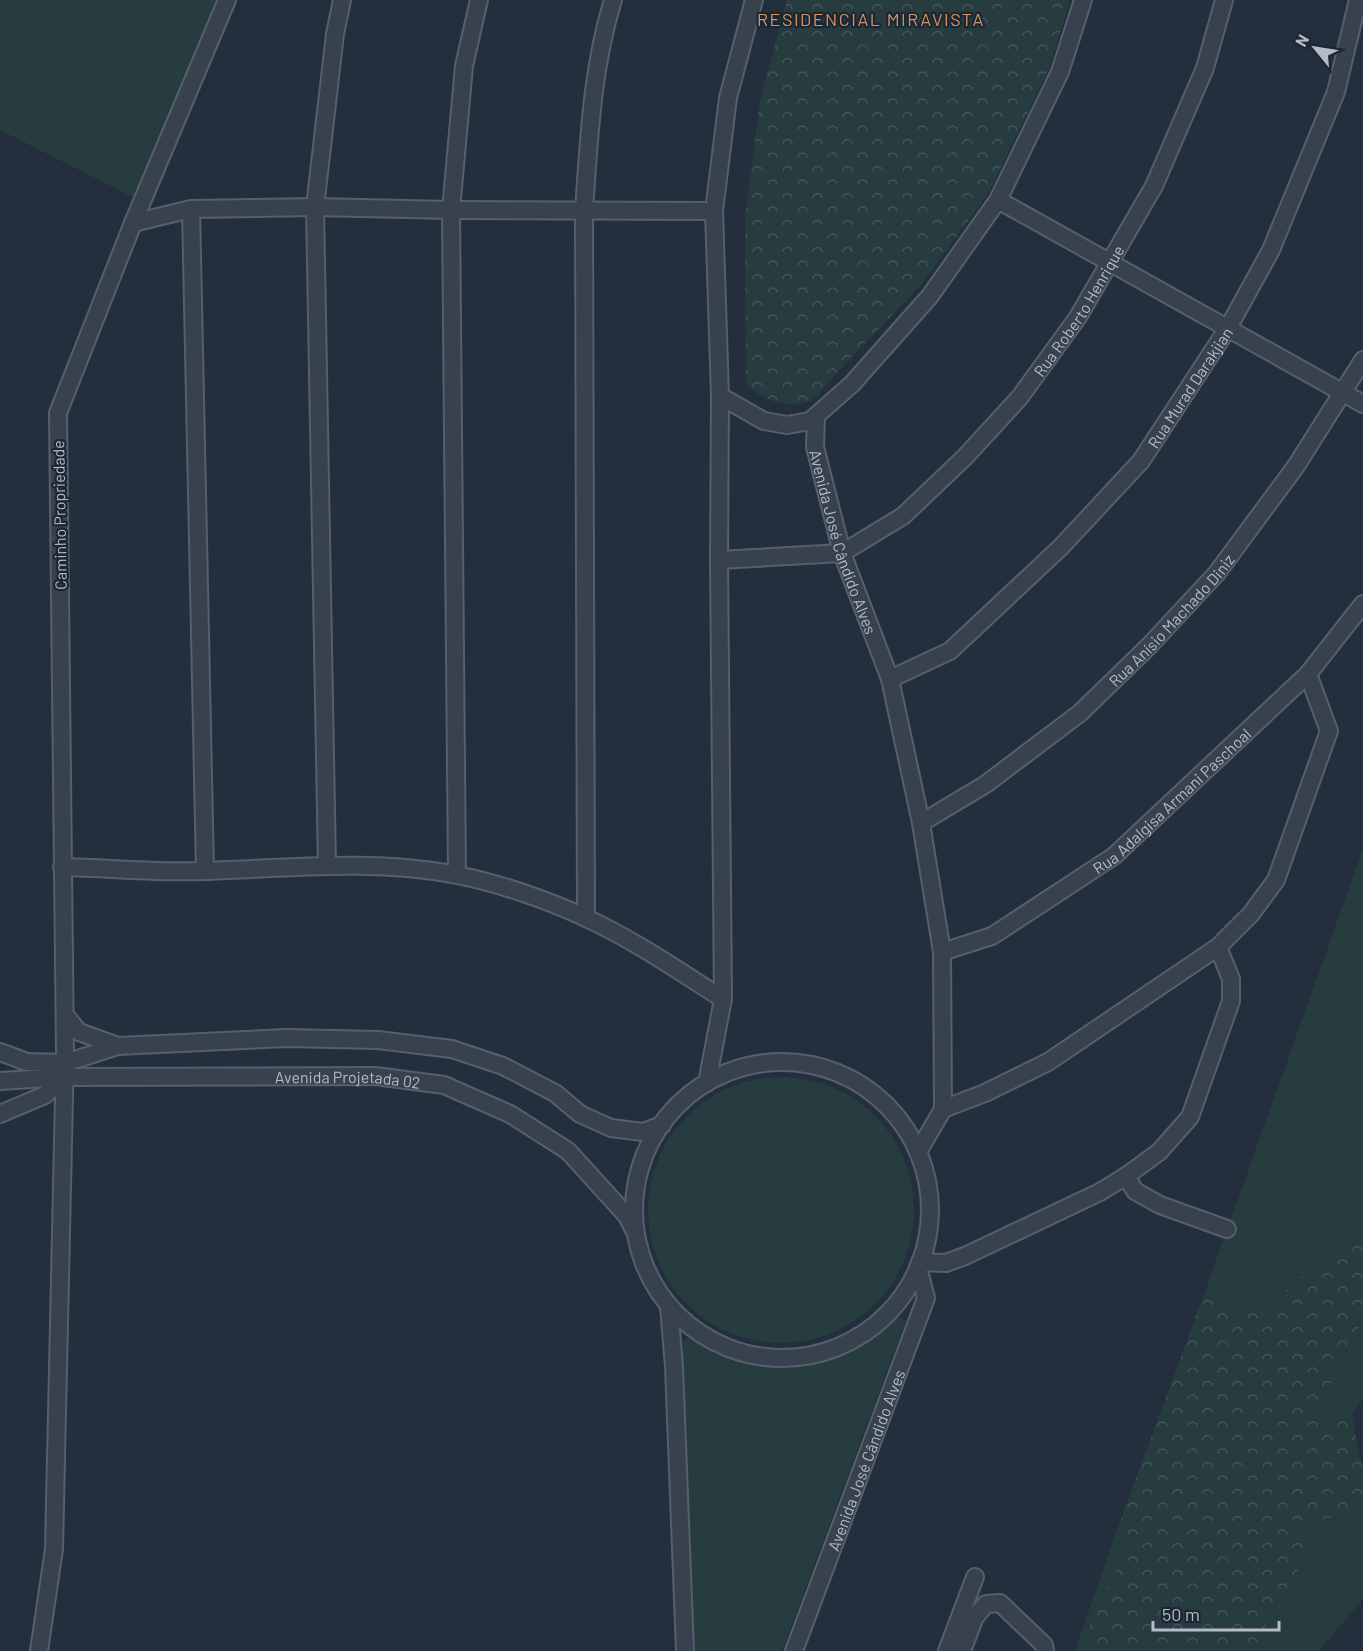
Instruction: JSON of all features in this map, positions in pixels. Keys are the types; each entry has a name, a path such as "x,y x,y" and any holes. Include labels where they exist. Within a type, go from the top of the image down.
{"street":[{"name":"Caminho Propriedade","path":"39,1651 54,1549 65,1015 58,413 133,223 227,0"},
{"path":"327,866 315,207 335,34 342,0"},
{"path":"457,875 452,210 464,66 479,0"},
{"path":"586,918 584,210 590,127 605,26 613,0"},
{"path":"707,1083 723,999 719,560 720,396 714,211 728,98 754,0"},
{"path":"720,396 764,421 787,425 810,422 852,384 930,296 998,200 1060,72 1083,0"},
{"name":"Rua Roberto Henrique","path":"842,554 903,516 965,457 1012,406 1078,317 1164,165 1205,68 1224,0"},
{"name":"Rua Murad Darakjian","path":"890,679 950,651 1061,547 1141,461 1228,328 1271,250 1336,92 1358,0"},
{"path":"998,200 1363,404"},
{"path":"133,223 190,210 315,207 714,211"},
{"path":"190,210 205,871"},
{"name":"Rua Anísio Machado Diniz","path":"921,823 986,784 1080,713 1149,646 1216,573 1296,466 1363,360"},
{"name":"Avenida José Cândido Alves","path":"816,417 815,447 842,554 890,679 921,823 942,952 943,1109"},
{"path":"719,560 842,554"},
{"name":"Rua Adalgisa Armani Paschoal","path":"942,952 992,936 1114,856 1308,674 1363,604"},
{"path":"918,1152 943,1109 985,1093 1048,1062 1218,947 1251,914 1276,879 1329,731 1308,674"},
{"path":"62,867 205,871 327,866 393,868 457,875 514,890 586,918 664,962 723,999"},
{"path":"919,1264 946,1263 965,1256 1100,1192 1159,1152 1190,1117 1231,1001 1231,979 1218,947"},
{"name":"Avenida Projetada 02","path":"65,1015 79,1032 118,1046"},
{"name":"Avenida Projetada 02","path":"0,1052 27,1062 64,1070 118,1046 286,1038 378,1040 452,1049 503,1066 555,1093 580,1114 611,1128 643,1132 662,1125"},
{"path":"763,1064 802,1064 821,1067 857,1083 873,1094 901,1122 918,1152 926,1175 929,1218 919,1264 901,1297 873,1327 856,1338 837,1347 797,1358 777,1359 736,1352 700,1334 669,1306 648,1273 636,1235 635,1196 638,1178 644,1159 662,1125 675,1109 707,1083 743,1068 763,1064"},
{"path":"0,1114 45,1095 64,1070"},
{"name":"Avenida Projetada 02","path":"0,1081 64,1070 375,1076 444,1085 510,1114 568,1151 627,1216 636,1235"},
{"path":"1126,1176 1135,1191 1160,1205 1227,1229"},
{"name":"Avenida José Cândido Alves","path":"794,1651 926,1298 919,1264"},
{"path":"669,1306 685,1651"},
{"path":"947,1651 975,1577"},
{"path":"962,1651 975,1617 986,1604 1000,1603 1044,1645 1045,1651"}],"green space":[{"path":"0,0 217,0 133,197 0,130"},
{"path":"787,0 1070,0 1049,69 988,194 920,286 826,384 818,396 800,404 771,400 746,385 745,218 760,100"},
{"path":"1363,849 1363,1230 1323,1257 1262,1312 1203,1297"},
{"path":"781,1077 807,1079 832,1087 855,1099 875,1116 892,1136 904,1159 912,1184 914,1210 912,1236 904,1261 892,1284 875,1304 855,1321 832,1333 807,1341 781,1343 755,1341 730,1333 707,1321 687,1304 670,1284 658,1261 650,1236 648,1210 650,1184 658,1159 670,1136 687,1116 707,1099 730,1087 755,1079"},
{"path":"1363,1230 1363,1321 1342,1356 1319,1417 1352,1413 1363,1468 1363,1492 1355,1515 1315,1520 1309,1528 1297,1573 1277,1603 1252,1651 1093,1651 1090,1627 1092,1613 1118,1569 1125,1551 1127,1540 1117,1530 1203,1297 1262,1312 1323,1257"},
{"path":"896,1317 906,1320 782,1651 695,1651 681,1343 688,1337 731,1359 760,1366 782,1368 803,1366 823,1362 861,1344"},
{"path":"1363,1321 1363,1399 1352,1413 1319,1417 1342,1356"},
{"path":"1363,1492 1363,1599 1319,1651 1252,1651 1277,1603 1297,1573 1309,1528 1315,1520 1355,1515"},
{"path":"1117,1530 1128,1540 1126,1551 1118,1570 1092,1613 1090,1627 1093,1651 1075,1651"}],"district":[{"name":"RESIDENCIAL MIRAVISTA","path":"871,19"}]}
